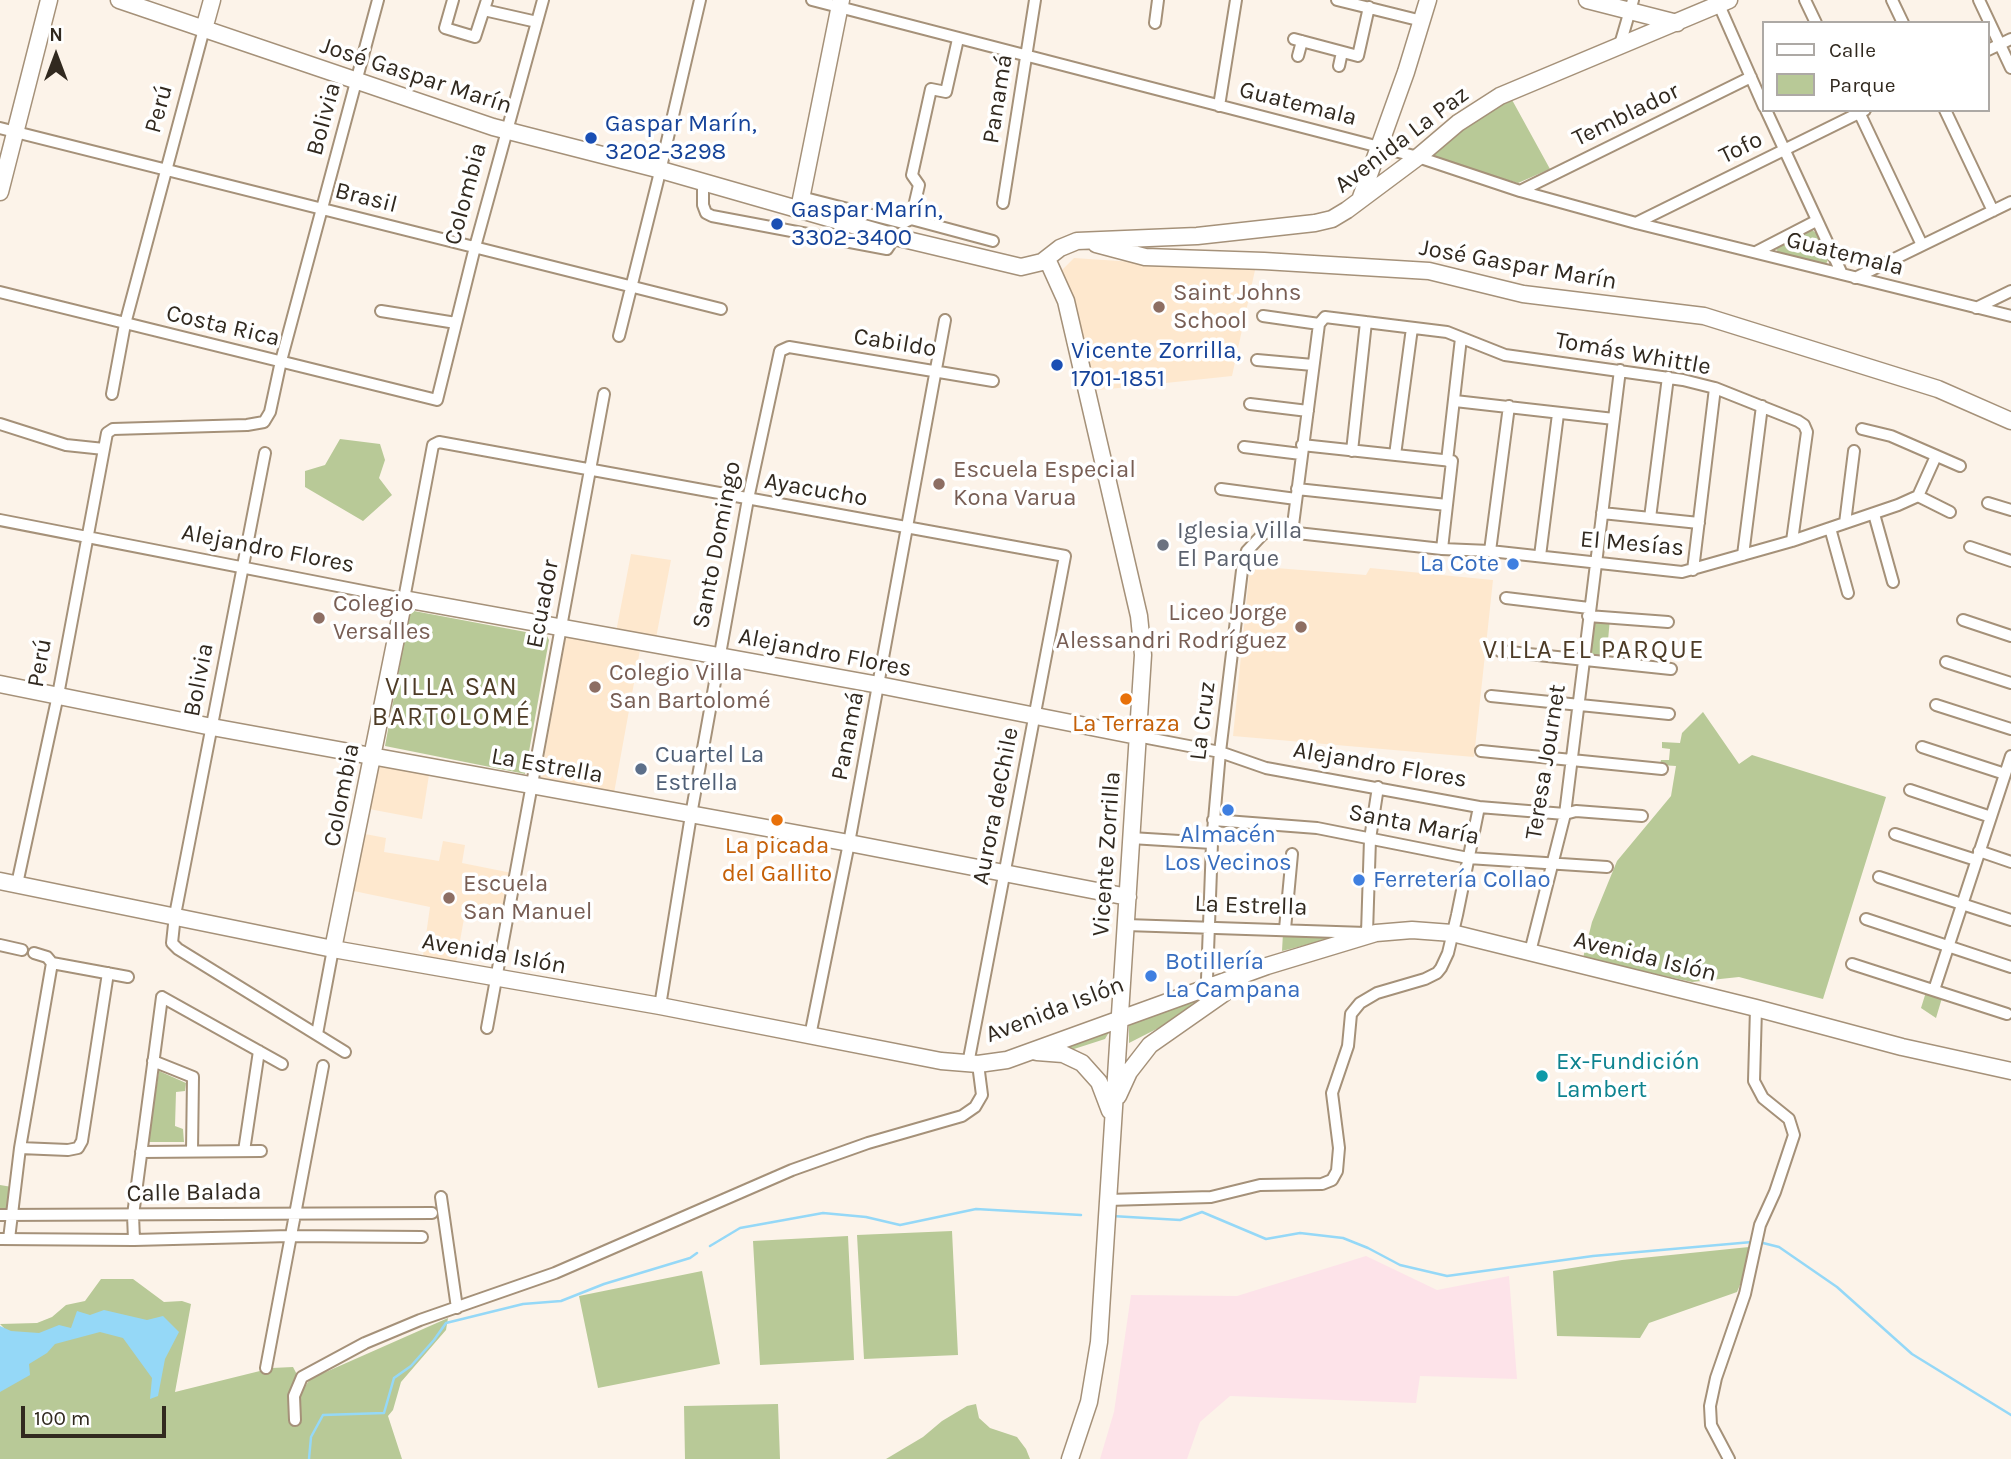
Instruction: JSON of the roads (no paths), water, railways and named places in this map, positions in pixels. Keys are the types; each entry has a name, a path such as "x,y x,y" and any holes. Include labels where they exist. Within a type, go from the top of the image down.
{"main road":[{"path":"0,192 8,130 49,0"},
{"name":"Perú","path":"204,29 212,0"},
{"path":"1360,200 1429,0"},
{"path":"1587,0 1631,6 1677,23"},
{"name":"José Gaspar Marín","path":"122,1 506,131 703,182 800,203 895,237 1013,266 1029,267 1047,259"},
{"name":"Avenida La Paz","path":"1047,259 1060,248 1086,240 1184,237 1315,223 1340,215 1418,157 1458,123 1500,96 1724,2"},
{"path":"800,203 840,4"},
{"name":"José Gaspar Marín","path":"1086,240 1113,250 1145,257 1429,271 1523,294 1704,316 1938,389 2011,421"},
{"name":"Vicente Zorrilla","path":"1047,259 1066,301 1139,616 1143,664 1096,1362 1083,1422 1070,1459"},
{"name":"Alejandro Flores","path":"404,599 879,685 1137,736"},
{"name":"Colombia","path":"333,949 404,599"},
{"name":"La Estrella","path":"0,684 212,727 849,843 1128,897"},
{"name":"Avenida Islón","path":"0,881 333,949 660,1006 941,1061 976,1064 1007,1060 1030,1053 1119,1013"},
{"name":"Avenida Islón","path":"976,1064 1211,982 1371,933 1412,930 1452,933 1902,1047 2011,1071"},
{"path":"1114,1119 1125,1080 1150,1045 1230,988 1267,966"},
{"path":"1030,1053 1063,1054 1082,1063 1099,1082 1114,1119"}],"street":[{"name":"Bolivia","path":"104,449 107,433 113,429 247,425 264,422 270,412 281,361 378,0"},
{"path":"453,0 445,28 475,37 485,5 537,22"},
{"name":"Colombia","path":"437,400 542,0"},
{"path":"619,336 661,170 699,0"},
{"name":"Guatemala","path":"813,0 840,4 958,38 1418,157 1520,191 1636,223 2011,316"},
{"name":"Panamá","path":"1003,203 1035,0"},
{"path":"1155,23 1158,0"},
{"path":"1219,106 1236,0"},
{"path":"1337,0 1422,21"},
{"path":"1805,0 1815,21"},
{"path":"1892,0 1902,21"},
{"path":"1979,0 1989,21"},
{"path":"1724,2 1762,102"},
{"path":"1619,48 1631,6"},
{"path":"1298,56 1298,40 1358,56 1369,7"},
{"path":"1990,24 2011,68"},
{"name":"Perú","path":"112,394 125,324 204,29"},
{"path":"911,219 919,185 912,175 931,89 946,92 958,38"},
{"path":"1990,49 2011,39"},
{"path":"1339,66 1342,52"},
{"name":"Temblador","path":"1520,191 1751,77"},
{"path":"1766,112 1842,274"},
{"name":"Tofo","path":"1636,223 1859,112"},
{"path":"1861,112 1922,245"},
{"path":"1946,112 1993,211"},
{"name":"Brasil","path":"8,130 721,309"},
{"name":"José Gaspar Marín","path":"703,182 703,205 706,213 712,216 887,249 895,237"},
{"path":"1855,278 2011,202"},
{"path":"800,203 903,223 911,219 993,241"},
{"path":"1756,253 1815,221"},
{"path":"1975,308 2011,291"},
{"name":"Costa Rica","path":"0,292 437,400"},
{"path":"381,311 456,323"},
{"path":"1263,316 1319,324 1293,525"},
{"name":"Tomás Whittle","path":"1319,324 1325,317 1447,332 1504,355 1668,377 1715,388 1798,421 1804,425 1807,432 1792,541"},
{"name":"Panamá","path":"810,1035 879,685 945,320"},
{"path":"1352,451 1366,322"},
{"path":"1395,455 1412,328"},
{"path":"1442,548 1461,338"},
{"name":"Cabildo","path":"789,347 993,381"},
{"name":"Santo Domingo","path":"660,1006 691,815 748,499 780,351 789,347"},
{"path":"1257,360 1313,365"},
{"name":"Teresa Journet","path":"1530,952 1564,814 1620,370"},
{"path":"1650,518 1668,377"},
{"path":"1693,570 1715,388"},
{"name":"Ecuador","path":"487,1028 604,394"},
{"path":"1455,401 1614,419"},
{"path":"1251,404 1307,411"},
{"path":"1490,551 1509,406"},
{"path":"1743,555 1762,406"},
{"path":"1540,556 1558,414"},
{"path":"0,424 66,445 104,449"},
{"path":"1862,429 1891,436 1960,466"},
{"name":"Colombia","path":"404,599 435,443"},
{"name":"Ayacucho","path":"435,443 1065,556"},
{"path":"1244,447 1352,451 1450,461"},
{"name":"Perú","path":"17,884 58,695 104,449"},
{"path":"1845,523 1854,451"},
{"name":"Bolivia","path":"265,453 175,915 172,943 177,950 317,1034"},
{"path":"1936,456 1917,496 1950,512"},
{"path":"1221,489 1447,505"},
{"name":"El Mesías","path":"1293,525 1297,533 1682,572 1792,541 1874,514 1917,496"},
{"path":"1988,503 2011,510"},
{"path":"1602,513 1699,523"},
{"path":"1874,514 1894,582"},
{"name":"Alejandro Flores","path":"0,520 404,599"},
{"name":"La Cruz","path":"1211,982 1207,927 1213,820 1247,551 1270,530 1278,526 1293,525"},
{"path":"1830,528 1848,593"},
{"path":"1970,547 2011,561"},
{"name":"Aurora deChile","path":"457,1308 555,1273 792,1170 868,1143 962,1116 975,1107 982,1095 976,1064 1004,874 1065,556"},
{"path":"1506,598 1668,622"},
{"path":"1963,620 2011,636"},
{"path":"1500,652 1671,669"},
{"path":"1946,662 2011,683"},
{"path":"1491,696 1669,714"},
{"path":"1936,705 2011,729"},
{"name":"Alejandro Flores","path":"1137,736 1220,752 1266,768 1479,807 1564,814 1576,811 1642,816"},
{"path":"1922,747 2005,774"},
{"path":"1480,751 1661,769"},
{"path":"1934,990 2011,755"},
{"path":"1371,933 1370,839 1378,787"},
{"path":"1910,790 1991,817"},
{"path":"1108,1200 1211,1196 1260,1185 1322,1184 1332,1180 1337,1171 1339,1148 1332,1093 1348,1046 1351,1014 1360,1003 1377,993 1437,973 1445,960 1452,933 1479,807"},
{"name":"Santa María","path":"1213,820 1317,828 1468,858 1606,867"},
{"path":"1895,834 2011,862"},
{"path":"1131,838 1212,844"},
{"path":"1285,929 1292,854"},
{"path":"1879,877 2011,920"},
{"path":"1866,919 2011,967"},
{"name":"La Estrella","path":"1126,925 1371,933"},
{"path":"0,946 22,950"},
{"name":"Colombia","path":"317,1034 333,949"},
{"path":"34,953 47,957 52,963 128,977"},
{"path":"4,1239 52,963"},
{"path":"1852,964 2007,1014"},
{"path":"20,1148 68,1150 78,1148 82,1141 108,973"},
{"path":"134,1240 132,1215 162,997 282,1063"},
{"path":"1729,1459 1711,1425 1710,1406 1716,1378 1745,1294 1755,1241 1784,1167 1794,1131 1789,1119 1763,1098 1754,1081 1756,1008"},
{"path":"317,1034 345,1052"},
{"path":"244,1151 259,1051"},
{"path":"153,1061 193,1077 192,1151"},
{"path":"266,1368 323,1066"},
{"path":"141,1152 261,1151"},
{"path":"295,1420 294,1396 302,1377 365,1343 457,1308 441,1197"},
{"path":"389,1212 389,1237"},
{"name":"Calle Balada","path":"6,1216 432,1213"},
{"name":"Calle Balada","path":"4,1239 422,1237"}],"water":[{"path":"104,1310 147,1320 163,1316 179,1332 165,1359 158,1396 150,1399 152,1378 123,1338 100,1332 55,1344 47,1353 29,1364 30,1375 0,1392 0,1326 11,1331 39,1333 59,1325 71,1328 77,1311 90,1315"}],"waterway":[{"path":"710,1246 740,1228 823,1213 866,1217 900,1225 976,1209 1081,1215"},
{"path":"1112,1216 1180,1220 1202,1212 1266,1239 1300,1233 1343,1238 1400,1265 1447,1276 1593,1256 1752,1242"},
{"path":"1759,1242 1779,1247 1837,1287 1912,1354 2011,1415"},
{"path":"309,1459 311,1437 323,1415 384,1413 394,1378 411,1366 446,1323 523,1304 561,1301 604,1284 690,1258 697,1253"}],"place":[{"name":"Gaspar Marín, 3202-3298","path":"591,138"},
{"name":"Gaspar Marín, 3302-3400","path":"777,224"},
{"name":"Saint Johns School","path":"1159,307"},
{"name":"Vicente Zorrilla, 1701-1851","path":"1057,365"},
{"name":"Escuela Especial Kona Varua","path":"939,484"},
{"name":"Iglesia Villa El Parque","path":"1163,545"},
{"name":"La Cote","path":"1513,564"},
{"name":"Colegio Versalles","path":"319,618"},
{"name":"Liceo Jorge Alessandri Rodríguez","path":"1301,627"},
{"name":"Colegio Villa San Bartolomé","path":"595,687"},
{"name":"La Terraza","path":"1126,699"},
{"name":"Cuartel La Estrella","path":"641,769"},
{"name":"Almacén Los Vecinos","path":"1228,810"},
{"name":"La picada del Gallito","path":"777,820"},
{"name":"Ferretería Collao","path":"1359,880"},
{"name":"Escuela San Manuel","path":"449,898"},
{"name":"Botillería La Campana","path":"1151,976"},
{"name":"Ex-Fundición Lambert","path":"1542,1076"}],"district":[{"name":"VILLA EL PARQUE","path":"1594,651"},
{"name":"VILLA SAN BARTOLOMÉ","path":"452,703"}]}
